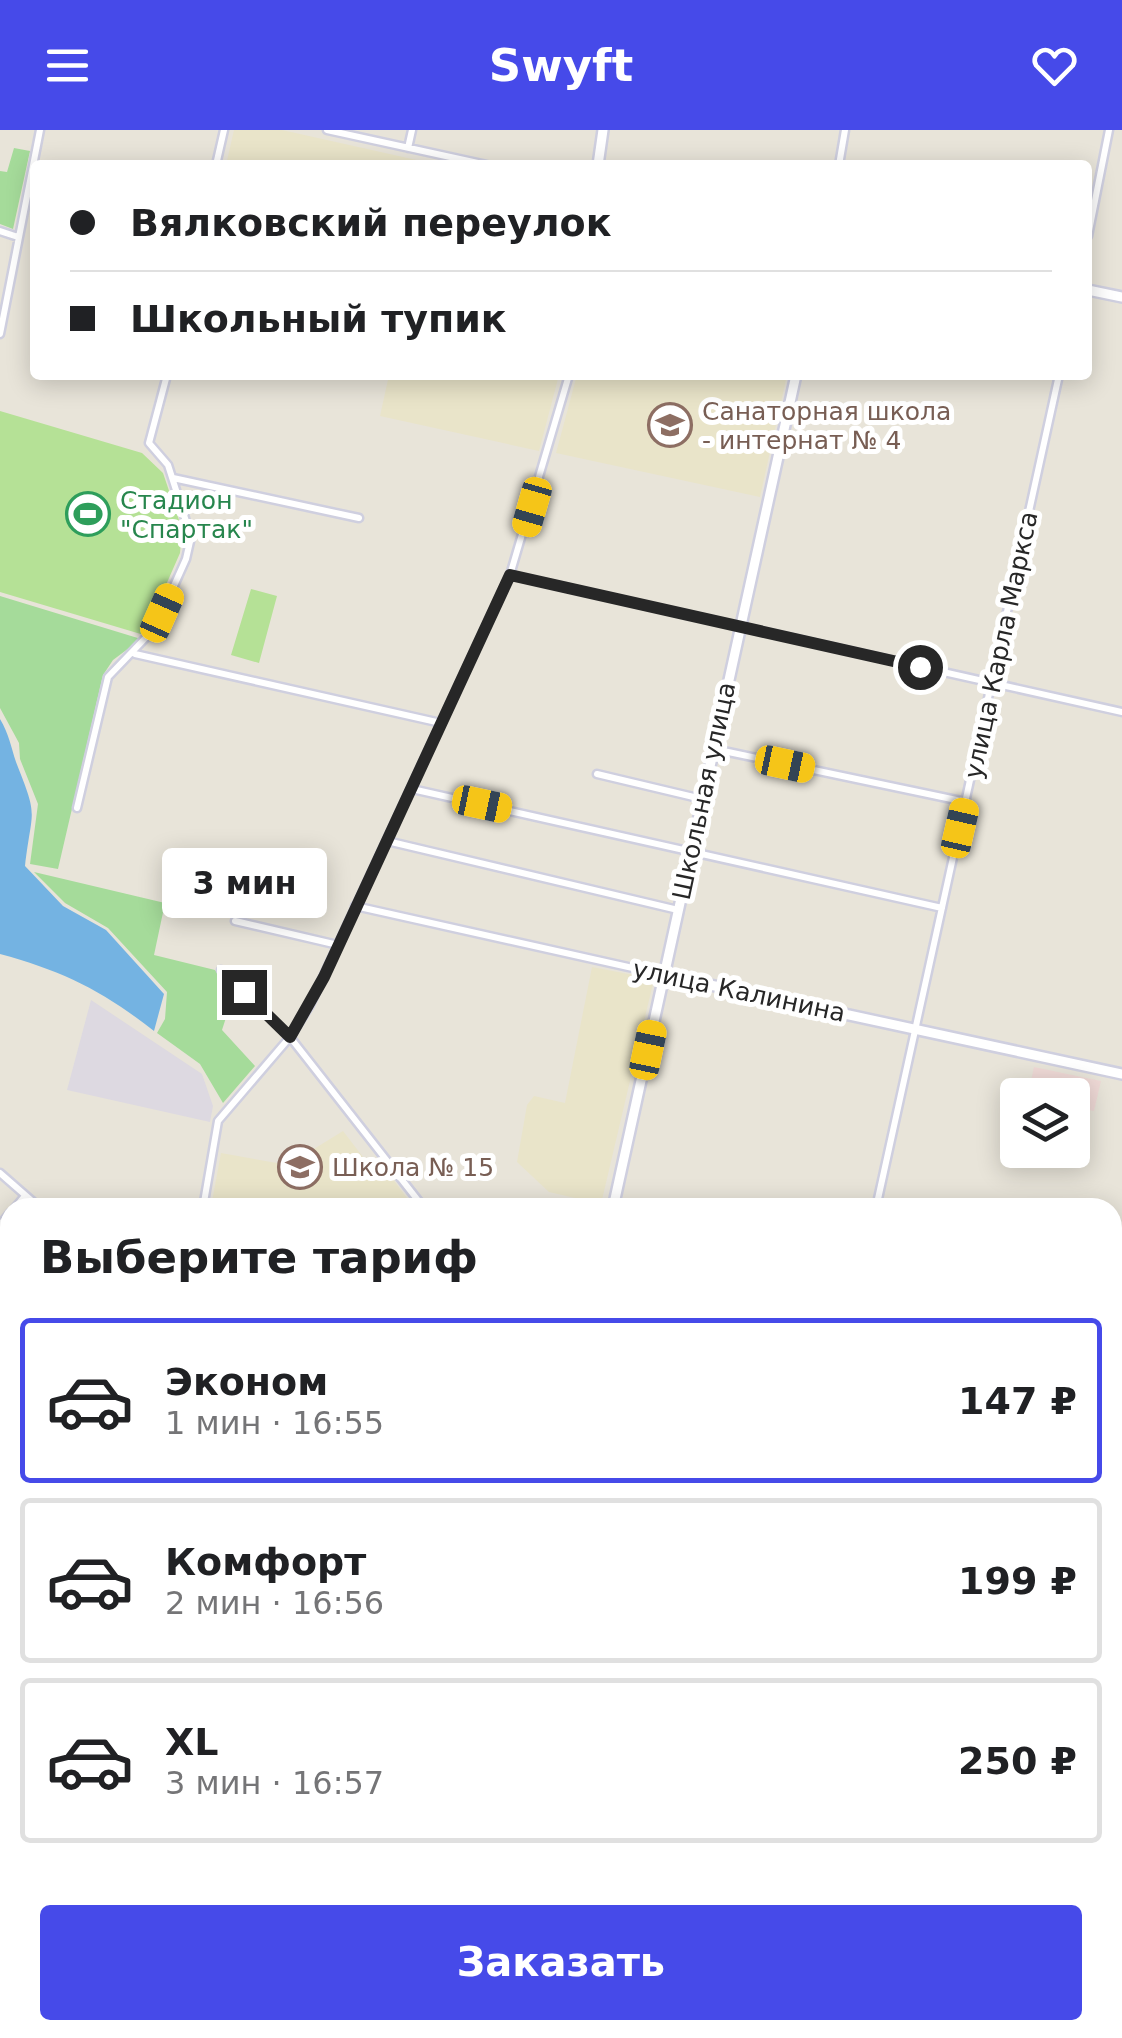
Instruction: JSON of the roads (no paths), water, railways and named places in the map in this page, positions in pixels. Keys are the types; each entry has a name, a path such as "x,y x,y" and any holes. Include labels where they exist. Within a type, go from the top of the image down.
{"main road":[{"path":"599,160 603,130"},
{"path":"1092,291 1122,297"},
{"name":"Школьная улица","path":"615,1198 795,380"},
{"name":"улица Калинина","path":"664,975 1122,1074"}],"street":[{"path":"34,160 40,130"},
{"path":"217,160 224,130"},
{"path":"327,130 464,160"},
{"path":"408,148 412,130"},
{"path":"839,160 845,130"},
{"path":"1092,216 1109,130"},
{"path":"0,334 30,179"},
{"path":"0,230 18,238"},
{"path":"77,808 108,677 155,628 188,548 188,528 172,478 149,443 166,380"},
{"path":"205,1198 218,1122 290,1037 338,945 510,575 568,380"},
{"name":"улица Карла Маркса","path":"878,1198 1058,380"},
{"path":"172,478 359,518"},
{"path":"510,575 1122,712"},
{"path":"134,654 442,723"},
{"path":"713,748 966,802"},
{"path":"596,774 702,799"},
{"path":"412,788 942,908"},
{"path":"386,841 678,910"},
{"name":"улица Калинина","path":"355,906 664,975"},
{"path":"235,920 338,945"},
{"path":"221,970 290,1037 413,1198"},
{"path":"0,1173 28,1198"}],"water":[{"path":"0,719 31,805 25,866 63,906 106,930 164,994 154,1031 82,984 0,954"}],"place":[{"name":"Санаторная школа - интернат № 4","path":"670,425"},
{"name":"Стадион \"Спартак\"","path":"88,514"},
{"name":"Школа № 15","path":"300,1167"}]}
